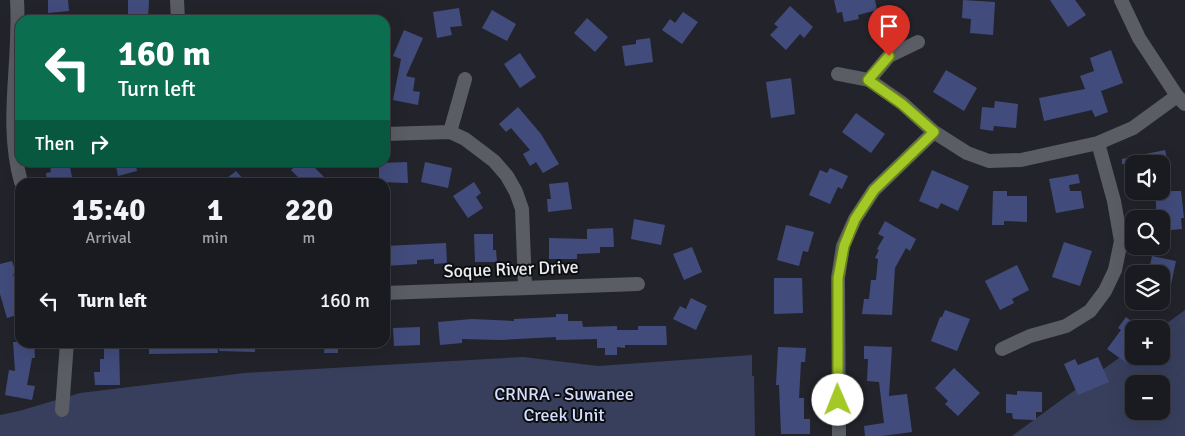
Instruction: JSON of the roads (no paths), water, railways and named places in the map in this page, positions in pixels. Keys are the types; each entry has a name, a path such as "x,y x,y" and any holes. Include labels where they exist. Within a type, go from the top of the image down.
{"street":[{"path":"17,0 18,15"},
{"path":"177,0 178,15"},
{"path":"838,74 868,80 902,104 934,132 967,153 990,161 1021,160 1098,143 1133,128 1181,100 1139,38 1121,0"},
{"path":"868,80 889,56 918,42"},
{"path":"15,48 6,127 15,153"},
{"path":"450,132 465,79"},
{"path":"390,134 450,132 465,139 494,161 507,176 516,192 522,210 525,287"},
{"path":"839,436 838,278 844,246 855,219 874,190 934,132"},
{"path":"1002,349 1030,336 1066,326 1090,311 1106,291 1115,270 1121,241 1114,201 1098,143"},
{"name":"Soque River Drive","path":"390,293 638,284"},
{"path":"62,410 67,348"}],"park label":[{"name":"CRNRA - Suwanee Creek Unit","path":"564,404"}]}
